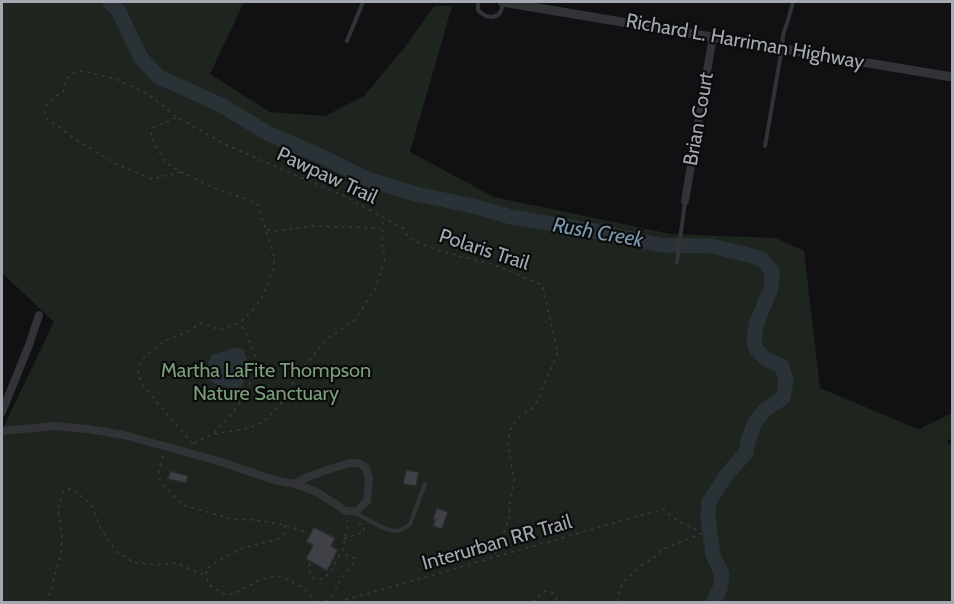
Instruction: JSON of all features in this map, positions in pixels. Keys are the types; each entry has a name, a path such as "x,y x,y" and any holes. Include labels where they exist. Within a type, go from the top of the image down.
{"street":[{"name":"Richard L. Harriman Highway","path":"503,2 952,77"},
{"name":"Brian Court","path":"685,201 713,36"},
{"path":"2,412 39,315"},
{"path":"2,431 55,426 124,435 274,480 295,484 317,492 346,511 357,511 367,501 369,478 366,468 359,463 350,463 320,472 295,484"}],"lane":[{"path":"347,41 363,2"},
{"path":"478,2 478,10 481,14 492,17 501,11 503,2"},
{"path":"765,146 783,35 793,2"},
{"path":"677,262 685,201"},
{"path":"350,511 385,529 398,531 410,524 425,484"}],"path":[{"name":"Pawpaw Trail","path":"181,172 152,179 116,164 75,139 44,116 46,106 63,92 66,80 74,72 85,71 118,80 148,94 177,117 224,144 344,196 383,218 382,228 312,226 278,231 267,230"},
{"path":"177,117 152,128 151,138 166,163 216,189 258,205 274,256 274,268 261,298 239,323 220,330 202,323 164,341 141,363 138,373 143,386 193,443 214,434 240,430 263,422 280,405 299,372 327,339 355,320 375,289 385,258 382,228"},
{"name":"Polaris Trail","path":"383,218 404,229 409,239 440,251 495,265 542,285 558,352 535,406 518,418 510,429 508,442 514,482 509,506 510,516 494,558"},
{"path":"214,434 244,396 256,368 255,354 239,323"},
{"path":"166,446 159,477 163,485 183,506 231,519 285,525 308,533"},
{"path":"44,603 50,593 61,554 62,537 58,509 63,492 71,488 91,504 101,529 117,552 134,562 156,566 176,563 207,576"},
{"name":"Interurban RR Trail","path":"338,603 663,510 700,534"},
{"path":"344,540 364,532 365,529 350,511"},
{"path":"310,563 310,575 314,579 321,579 330,573 341,552 350,511"},
{"path":"285,525 284,533 278,540 243,548 206,569 208,584 223,594 234,594 259,580 279,576 304,588 315,603"},
{"path":"618,603 618,595 623,582 642,565 658,555 661,550 708,531"},
{"path":"326,603 355,561 354,558 341,552"},
{"path":"533,603 542,592 547,591 553,593 558,602 571,603"}],"green space":[{"name":"Martha LaFite Thompson Nature Sanctuary","path":"2,2 244,2 210,74 270,112 325,116 364,96 405,47 434,6 452,6 410,152 494,197 671,234 776,238 804,251 820,388 920,430 952,413 952,437 947,442 952,444 952,602 2,602 2,430 54,322 2,273"}],"shaded area":[{"path":"234,348 243,349 249,370 239,392 215,384 202,376 212,355"}],"building":[{"path":"406,470 419,472 416,486 403,484"},
{"path":"170,471 188,476 186,483 168,479"},
{"path":"437,508 448,512 442,529 433,526"},
{"path":"314,527 335,538 331,546 338,550 327,571 306,559 313,545 306,542"}],"waterway":[{"name":"Rush Creek","path":"110,2 118,10 141,58 159,77 221,105 267,133 367,179 412,193 511,217 660,245 711,246 763,260 772,272 771,288 756,325 754,342 757,350 767,360 782,366 786,381 783,398 766,409 755,422 746,453 727,474 709,502 708,518 713,555 722,574 720,589 713,602"}]}
